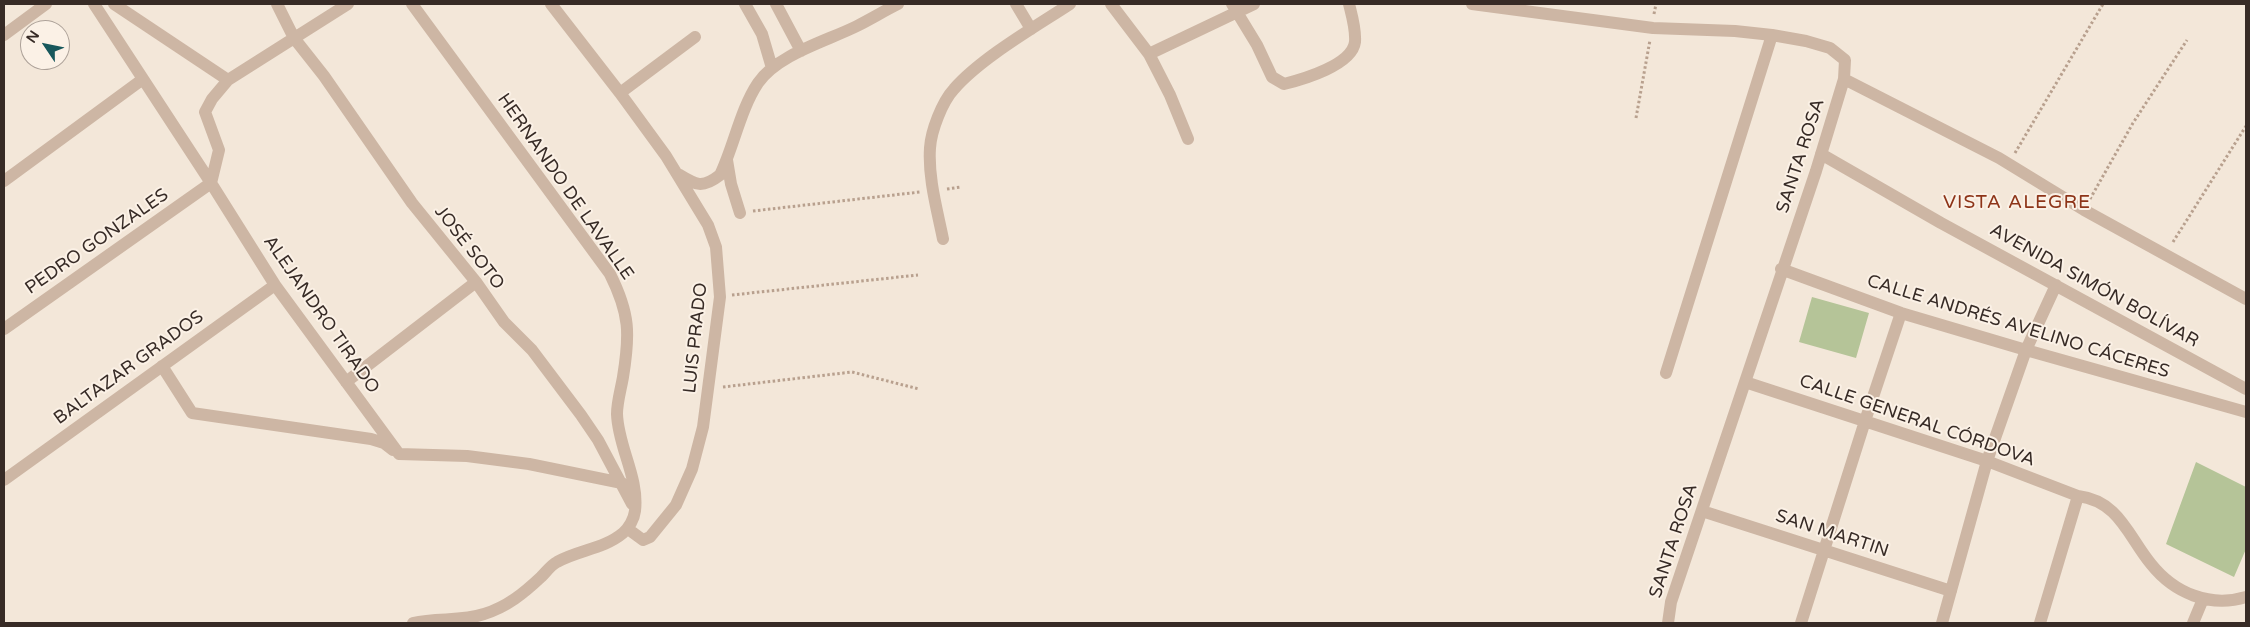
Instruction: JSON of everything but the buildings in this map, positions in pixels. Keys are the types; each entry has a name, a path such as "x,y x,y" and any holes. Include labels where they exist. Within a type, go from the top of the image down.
{"street":[{"path":"4,35 46,4"},
{"name":"ALEJANDRO TIRADO","path":"94,4 275,285 399,454"},
{"path":"114,4 228,80"},
{"name":"JOSÉ SOTO","path":"277,4 294,38 335,91 418,210 476,282 504,322 532,350 581,415 622,483 635,511"},
{"path":"211,183 219,150 205,112 212,99 228,80 348,4"},
{"name":"HERNANDO DE LAVALLE","path":"412,4 610,274 620,294 628,321 628,342 617,414 632,477 635,511 628,529"},
{"name":"LUIS PRADO","path":"551,4 620,93 676,173 708,225 716,247 720,297 703,427 692,469 676,505 646,540 643,540 628,529"},
{"path":"745,4 762,34 772,68"},
{"path":"776,4 801,51"},
{"path":"676,173 696,185 709,183 720,175 752,95 759,82 772,68 801,51 858,26 898,4"},
{"path":"1016,4 1031,29"},
{"path":"943,239 934,191 930,147 935,123 952,90 971,72 1070,4"},
{"path":"1111,4 1149,54 1170,94 1188,140"},
{"path":"1149,54 1235,8 1254,4"},
{"path":"1235,8 1257,45 1272,76 1284,84 1330,68 1351,53 1355,43 1349,4"},
{"name":"SANTA ROSA","path":"1472,4 1653,28 1735,31 1772,35 1806,41 1830,48 1844,60 1844,79 1821,154 1671,602 1668,623"},
{"path":"1666,373 1772,35"},
{"path":"620,93 695,37"},
{"path":"4,181 143,79"},
{"path":"1844,79 2009,164 2084,210 2246,299"},
{"name":"AVENIDA SIMÓN BOLÍVAR","path":"1821,154 1941,223 2246,389"},
{"path":"727,160 731,184 740,213"},
{"name":"PEDRO GONZALES","path":"4,329 211,183"},
{"name":"CALLE ANDRÉS AVELINO CÁCERES","path":"1781,269 1902,313 2246,412"},
{"path":"346,382 476,282"},
{"name":"BALTAZAR GRADOS","path":"4,480 275,285"},
{"path":"1942,623 1988,461 2026,350 2056,285"},
{"path":"1801,623 1864,421 1902,313"},
{"path":"162,366 192,413 371,439 384,444 399,454 476,457 529,464 622,483"},
{"name":"CALLE GENERAL CÓRDOVA","path":"1745,382 1988,461 2078,496 2092,498 2105,504 2126,527 2160,574 2180,590 2203,599 2230,601 2246,597"},
{"path":"2040,623 2078,496"},
{"name":"SAN MARTIN","path":"1702,511 1951,590"},
{"path":"413,623 436,619 470,618 499,608 512,602 524,593 555,563 571,555 608,543 628,529"},
{"path":"2193,623 2203,599"}],"path":[{"path":"2009,164 2104,4"},
{"path":"1636,118 1653,28"},
{"path":"2084,210 2133,122 2188,40"},
{"path":"2166,254 2246,126"},
{"path":"740,213 961,187"},
{"path":"720,297 918,275"},
{"path":"709,389 852,372 919,389"}],"green space":[{"path":"1812,297 1869,313 1856,358 1799,342"},
{"path":"2196,462 2246,487 2246,549 2234,577 2166,544"}],"district":[{"name":"VISTA ALEGRE","path":"2017,203"}]}
